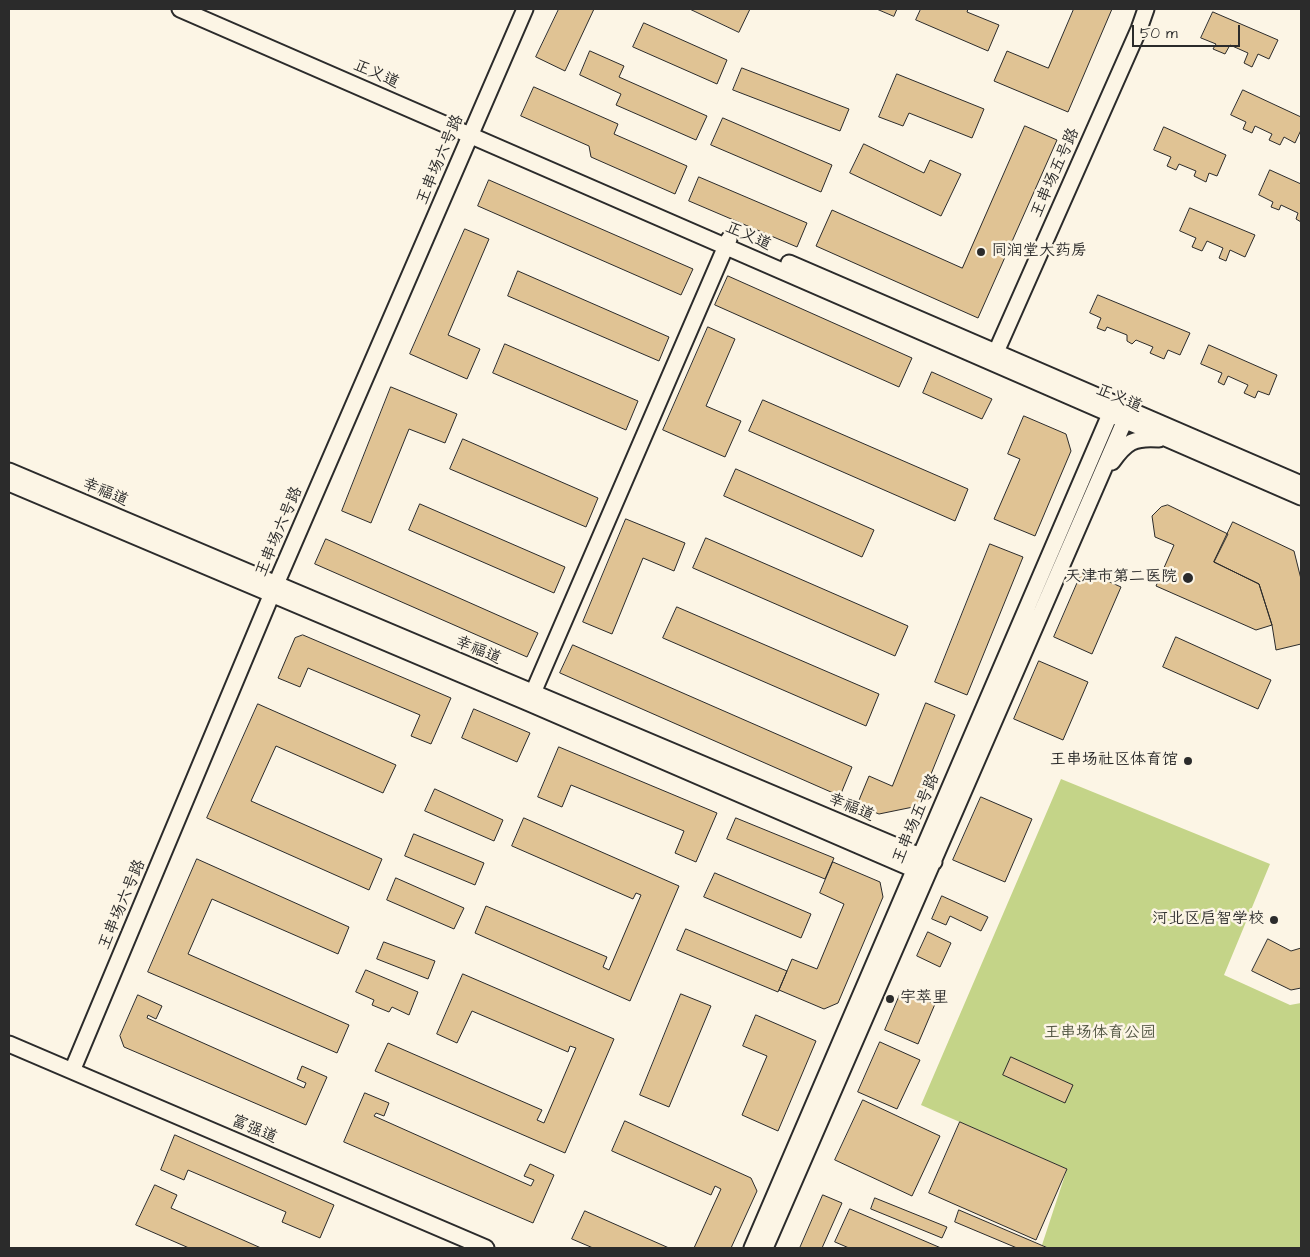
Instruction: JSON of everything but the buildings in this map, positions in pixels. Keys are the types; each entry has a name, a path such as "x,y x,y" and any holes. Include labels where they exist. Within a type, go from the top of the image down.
{"street":[{"name":"正义道","path":"180,9 473,131 1112,409 1301,484"},
{"name":"正义道","path":"205,9 473,131"},
{"name":"王串场六号路","path":"72,1071 274,589 525,9"},
{"name":"王串场五号路","path":"996,352 1135,38 1146,9"},
{"name":"正义道","path":"728,242 996,352 1112,409"},
{"path":"531,698 728,242"},
{"name":"王串场五号路","path":"765,1248 1112,409"},
{"name":"正义道","path":"1127,415 1301,497"},
{"name":"王串场五号路","path":"752,1248 1127,415"},
{"path":"1103,464 1133,440 1171,434"},
{"name":"幸福道","path":"9,471 274,589 924,866"},
{"name":"幸福道","path":"9,483 274,589"},
{"name":"富强道","path":"9,1044 486,1248"}],"green space":[{"name":"王串场体育公园","path":"1061,779 1270,864 1224,975 1290,1005 1301,1003 1301,1248 1049,1248 1042,1245 1067,1169 921,1105"}],"place":[{"name":"同润堂大药房","path":"981,252"},
{"name":"天津市第二医院","path":"1188,578"},
{"name":"王串场社区体育馆","path":"1188,761"},
{"name":"河北区启智学校","path":"1274,920"},
{"name":"宇萃里","path":"890,999"}]}
